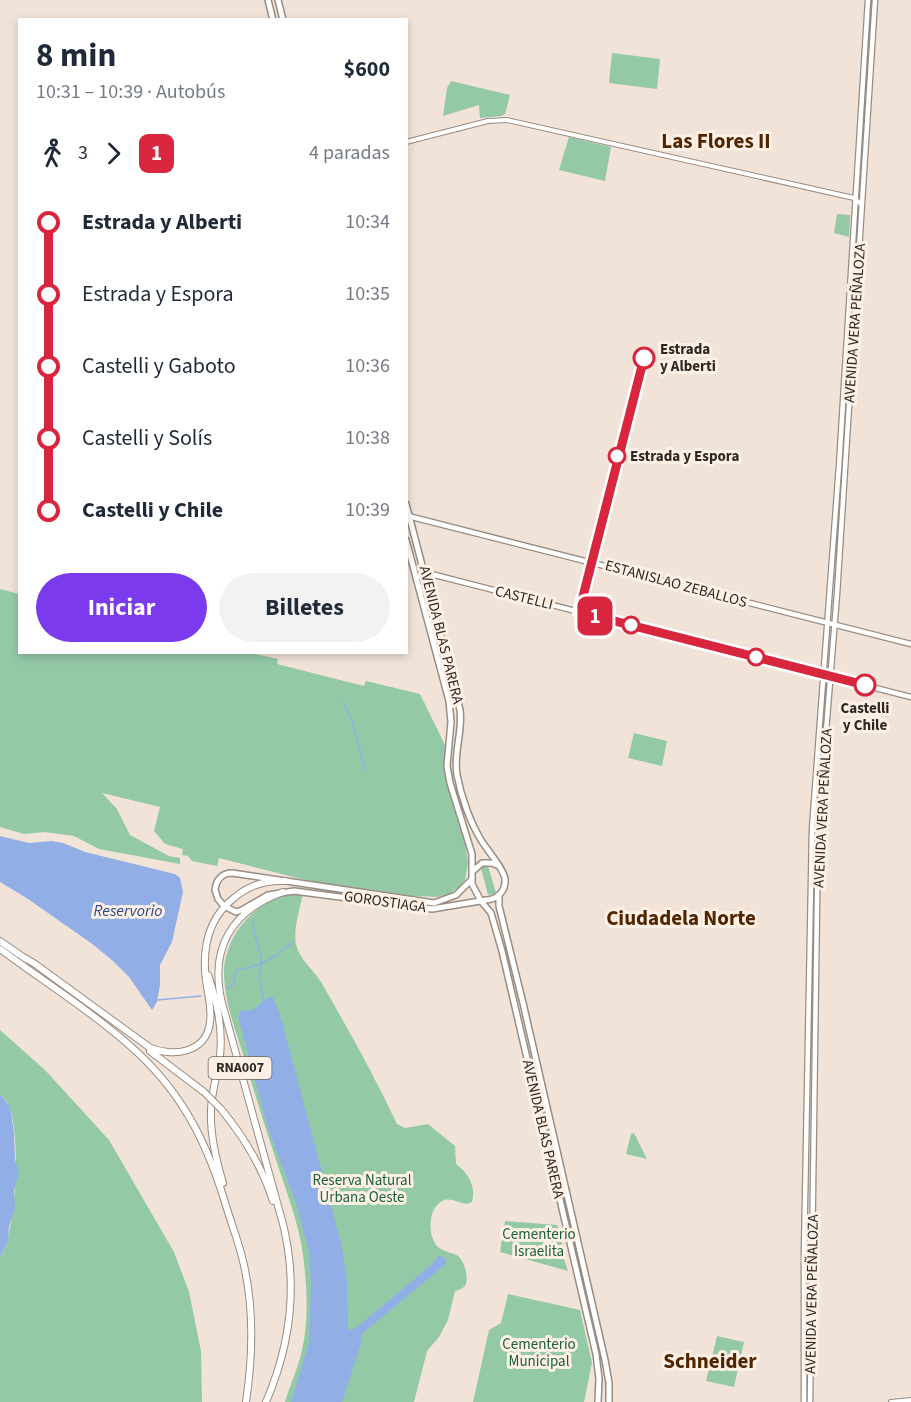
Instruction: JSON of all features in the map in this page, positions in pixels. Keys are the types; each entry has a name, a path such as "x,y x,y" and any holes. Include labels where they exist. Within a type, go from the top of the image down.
{"highway":[{"name":"RNA007","path":"246,1402 251,1345 250,1316 242,1259 219,1171 212,1132 211,1110 220,1054 220,1030 216,1000 205,963 208,934 213,921 224,906 257,884 285,881"},
{"name":"RNA007","path":"266,1402 282,1360 289,1328 292,1300 291,1271 286,1233 224,1011 218,976 222,947 237,921 258,904 283,892"},
{"name":"RNA007","path":"0,941 204,1092 221,1109 247,1144 266,1180 291,1271"},
{"name":"RNA007","path":"0,949 139,1053 173,1091 185,1107 208,1153 242,1259"},
{"path":"25,958 149,1047 166,1053 191,1049 202,1042 208,1032 210,1014 205,963"}],"main road":[{"path":"268,0 272,18"},
{"path":"278,0 282,18"},
{"name":"AVENIDA VERA PEÑALOZA","path":"804,1402 810,875 868,0"},
{"name":"AVENIDA VERA PEÑALOZA","path":"810,1402 818,831 835,625 875,0"},
{"name":"ESTANISLAO ZEBALLOS","path":"408,516 911,644"},
{"name":"AVENIDA BLAS PARERA","path":"408,516 460,710 457,775 475,829 498,866"},
{"name":"AVENIDA BLAS PARERA","path":"408,547 449,701 451,718 447,772 472,854 473,871"},
{"path":"416,577 425,573"},
{"name":"CASTELLI","path":"425,573 911,697"},
{"path":"482,899 472,879 473,871 482,863 498,866 505,879 504,888 499,896"},
{"name":"GOROSTIAGA","path":"224,906 216,896 215,887 220,877 226,874 242,874 285,881 432,909 499,896"},
{"name":"GOROSTIAGA","path":"283,892 302,891 441,902 460,893 472,879"},
{"path":"224,906 232,911 239,911 263,897 283,892"},
{"name":"AVENIDA BLAS PARERA","path":"499,896 499,906 529,1025 609,1383 610,1402"},
{"name":"AVENIDA BLAS PARERA","path":"482,899 491,913 501,944 596,1354 599,1379 596,1402"}],"street":[{"path":"408,141 488,121 507,120 854,198 863,206"},
{"path":"891,1402 911,1400"}],"green space":[{"path":"612,53 660,59 657,89 609,83"},
{"path":"451,81 510,95 505,114 480,118 479,105 443,116 447,88"},
{"path":"569,137 611,147 605,181 559,170"},
{"path":"837,214 850,215 849,237 834,233"},
{"path":"0,589 18,594 18,654 255,654 278,659 277,664 364,686 366,681 420,694 445,745 444,771 464,836 468,862 465,880 459,887 449,894 437,897 413,896 309,881 219,858 217,866 192,861 188,856 182,855 183,849 165,844 154,831 160,807 102,793 117,809 130,835 169,856 180,858 180,864 99,849 74,836 45,832 24,834 0,827"},
{"path":"634,733 667,741 662,766 628,758"},
{"path":"488,866 496,893 488,895 481,868"},
{"name":"Reserva Natural Urbana Oeste","path":"303,894 295,932 298,949 321,982 397,1124 405,1128 428,1124 455,1146 456,1164 468,1176 472,1186 472,1202 467,1204 444,1200 439,1203 432,1214 431,1228 434,1241 439,1248 461,1259 467,1280 464,1287 455,1291 448,1320 439,1337 427,1351 414,1402 285,1402 300,1357 306,1327 303,1255 292,1207 230,1012 224,972 231,942 249,917 260,907 274,900 288,895"},
{"path":"0,1030 45,1070 109,1140 174,1252 189,1292 201,1351 202,1402 0,1402 0,1258 10,1227 16,1160 13,1119 8,1103 0,1095"},
{"path":"634,1133 647,1159 626,1154 631,1134"},
{"name":"Cementerio Israelita","path":"505,1221 557,1225 562,1240 561,1250 568,1271 500,1252"},
{"name":"Cementerio Municipal","path":"508,1294 580,1310 592,1363 584,1402 473,1402 489,1330 501,1323"},
{"path":"717,1336 744,1342 734,1387 706,1381"}],"water":[{"name":"Reservorio","path":"0,836 29,843 52,841 63,843 85,852 175,874 180,878 183,892 172,942 160,965 157,1002 152,1010 129,977 113,961 91,943 0,882"},
{"path":"268,997 273,997 282,1022 342,1247 347,1282 348,1330 356,1328 431,1265 439,1255 446,1259 446,1264 363,1333 342,1402 291,1402 309,1343 311,1284 309,1252 296,1203 268,1128 238,1016 241,1011 253,1010"},
{"path":"0,1095 10,1106 15,1159 19,1173 14,1191 15,1208 9,1227 8,1240 0,1258"}],"waterway":[{"path":"343,703 352,720 365,770"},
{"path":"253,919 261,957 259,976 263,1000"},
{"path":"280,952 294,942"},
{"path":"227,988 233,985 236,971 261,964 278,954"},
{"path":"157,1000 201,996"}],"bus line":[{"name":"1","path":"644,358 579,612 865,685"}],"place":[{"name":"Estrada y Alberti","path":"644,358"},
{"name":"Estrada y Espora","path":"617,456"},
{"name":"Castelli y Chile","path":"865,685"}],"district":[{"name":"Las Flores II","path":"716,141"},
{"name":"Ciudadela Norte","path":"681,918"},
{"name":"Schneider","path":"710,1361"}]}
